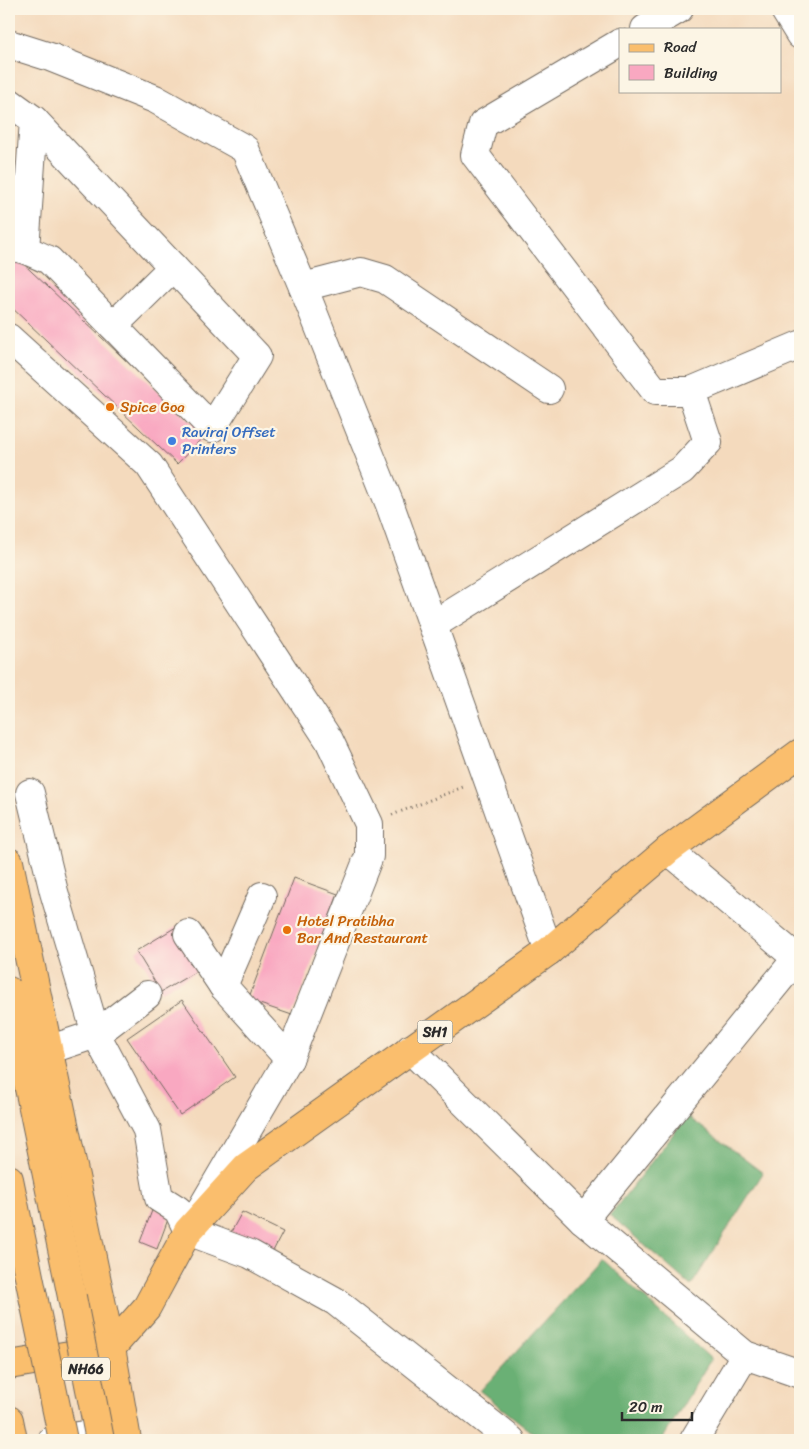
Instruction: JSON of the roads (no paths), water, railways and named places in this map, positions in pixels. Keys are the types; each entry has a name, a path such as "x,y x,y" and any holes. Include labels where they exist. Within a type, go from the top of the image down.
{"main road":[{"name":"SH1","path":"111,1348 147,1307 188,1230 246,1167 549,950 668,850 800,752"},
{"path":"9,862 111,1348 126,1435"},
{"name":"NH66","path":"9,991 100,1440"},
{"name":"NH66","path":"9,1179 63,1440"},
{"path":"9,1365 111,1348"},
{"path":"9,1420 13,1440"}],"street":[{"path":"784,9 800,35"},
{"path":"9,44 50,57 155,99 245,149 304,287 390,505 549,950"},
{"path":"619,44 482,124 475,155 655,391 692,391 800,345"},
{"path":"9,102 34,120 258,356 212,428 48,260 17,248 34,120"},
{"path":"113,326 173,267"},
{"path":"304,287 361,272 385,279 549,389"},
{"path":"9,338 149,465 329,740 368,824 368,856 288,1059 188,1230"},
{"path":"433,625 682,470 708,442 692,391"},
{"path":"30,793 54,892 96,1034 147,1130 159,1198 178,1210 188,1230 250,1254 335,1301 511,1440"},
{"path":"583,1220 798,960 668,850"},
{"path":"223,986 262,896"},
{"path":"188,934 223,986 288,1059"},
{"path":"48,1050 96,1034 147,995"},
{"path":"410,1049 583,1220 745,1355 800,1374"},
{"path":"694,1440 745,1355"},
{"path":"52,1440 126,1435"}],"place":[{"name":"Spice Goa","path":"110,407"},
{"name":"Raviraj Offset Printers","path":"172,441"},
{"name":"Hotel Pratibha Bar And Restaurant","path":"287,930"}]}
